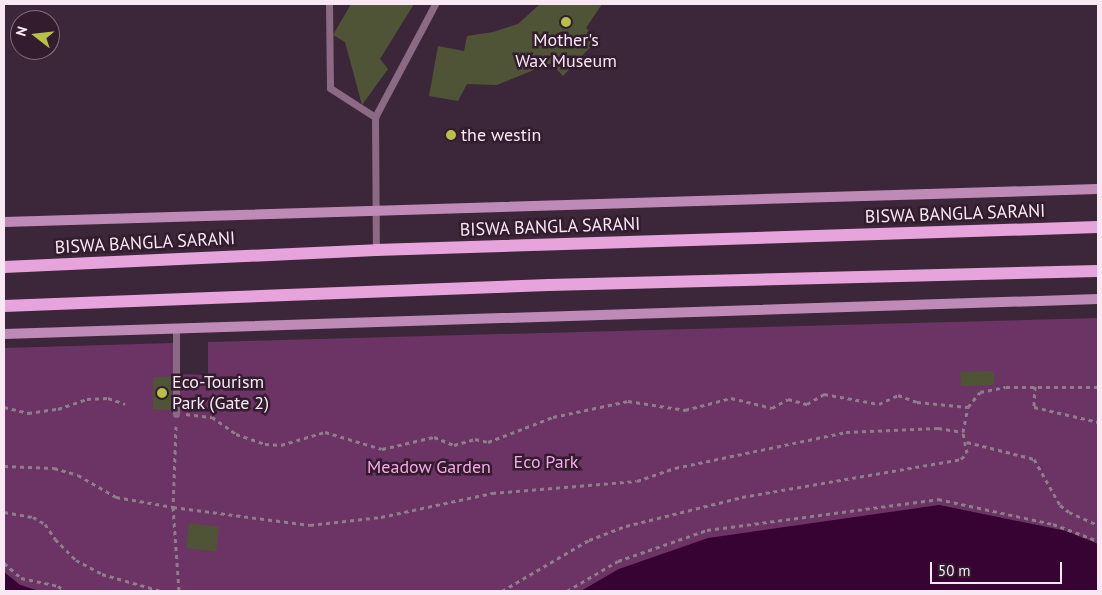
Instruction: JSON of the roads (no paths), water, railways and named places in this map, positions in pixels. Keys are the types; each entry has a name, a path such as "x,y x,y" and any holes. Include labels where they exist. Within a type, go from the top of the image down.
{"main road":[{"name":"BISWA BANGLA SARANI","path":"4,267 376,250 1098,227"},
{"path":"4,306 529,286 1098,271"}],"street":[{"path":"4,222 1098,189"},
{"path":"4,334 1098,299"}],"lane":[{"path":"329,4 330,88 375,117"},
{"path":"376,250 375,117 435,4"},
{"path":"176,328 176,414"}],"place":[{"name":"Mother's Wax Museum","path":"566,22"},
{"name":"the westin","path":"451,135"},
{"name":"Eco-Tourism Park (Gate 2)","path":"162,393"}],"park label":[{"name":"Eco Park","path":"546,462"},
{"name":"Meadow Garden","path":"429,467"}]}
